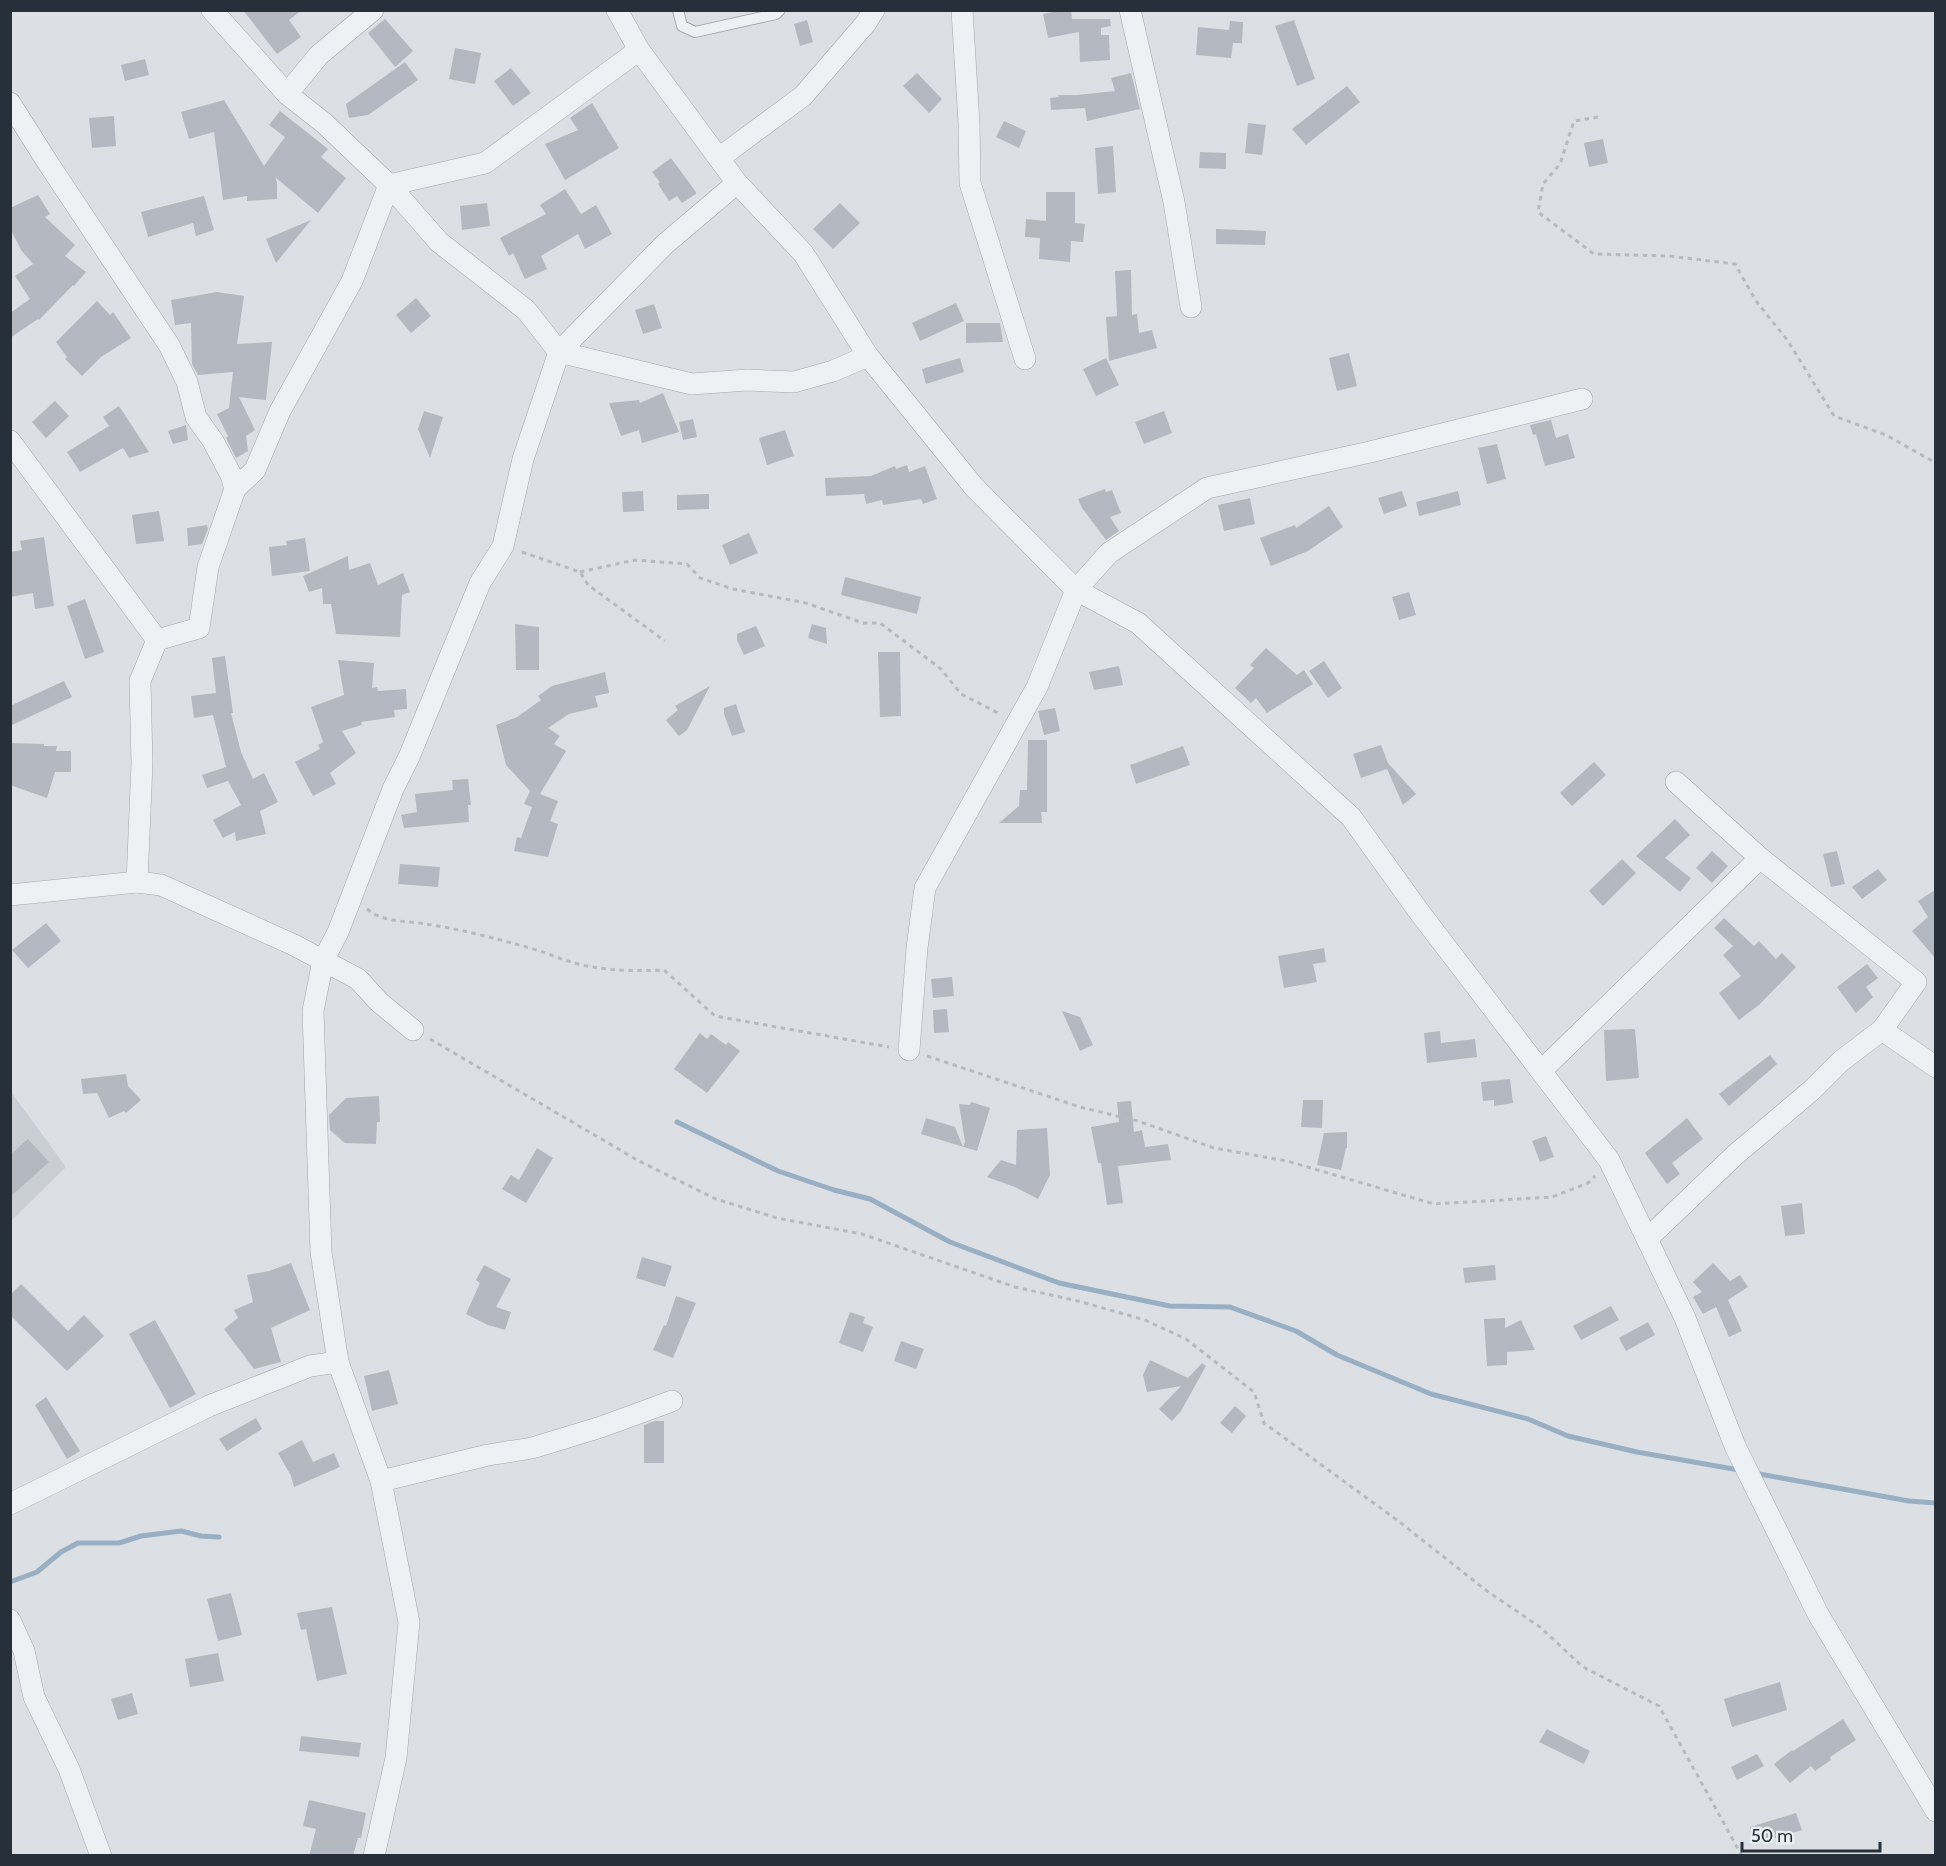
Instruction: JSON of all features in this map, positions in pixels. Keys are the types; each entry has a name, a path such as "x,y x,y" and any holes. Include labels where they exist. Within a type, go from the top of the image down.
{"street":[{"path":"212,10 287,94 324,123 389,184 439,242 526,310 559,352 692,384 747,380 794,382 833,371 868,356"},
{"path":"287,94 319,55 373,10"},
{"path":"617,10 639,50 737,183 802,253 868,356 974,487 1076,590 1138,623 1351,817 1420,913 1609,1160 1685,1318 1735,1446 1818,1614 1935,1811"},
{"path":"719,158 803,96 866,23 874,10"},
{"path":"962,10 970,183 1025,359"},
{"path":"1130,10 1174,202 1191,307"},
{"path":"389,184 484,163 639,50"},
{"path":"10,103 169,345 187,382 196,417 226,463 235,489"},
{"path":"374,1856 396,1758 409,1622 381,1481 338,1362 321,1252 313,1011 323,961 338,932 393,789 410,757 480,583 503,546 523,459 559,352 665,244 737,183"},
{"path":"157,640 199,628 208,567 235,489 255,470 280,411 352,281 389,184"},
{"path":"909,1050 917,948 925,888 1037,687 1076,590 1109,553 1207,488 1370,452 1582,399"},
{"path":"10,441 157,640"},
{"path":"137,882 142,763 140,681 157,640"},
{"path":"1647,1239 1735,1155 1812,1090 1841,1061 1882,1030 1916,982 1760,858 1676,782"},
{"path":"1541,1071 1760,858"},
{"path":"10,896 137,882 161,885 294,945 358,979 379,1002 413,1029"},
{"path":"1882,1030 1935,1067"},
{"path":"10,1504 209,1406 310,1366 338,1362"},
{"path":"381,1481 488,1455 532,1448 601,1427 672,1401"},
{"path":"10,1620 24,1651 34,1697 69,1768 101,1856"}],"lane":[{"path":"678,10 682,26 695,32 776,14 780,10"}],"path":[{"path":"1598,117 1574,121 1560,164 1543,184 1538,212 1594,254 1669,256 1735,264 1756,301 1788,341 1834,416 1886,435 1935,463"},
{"path":"503,546 580,572 635,560 687,564 700,578 734,589 806,603 863,623 880,623 941,669 961,694 1017,723"},
{"path":"580,572 588,585 665,641"},
{"path":"351,897 372,913 391,920 421,923 476,934 531,948 581,965 622,971 664,970 715,1016 909,1050 1080,1107 1138,1121 1214,1148 1287,1161 1434,1204 1551,1197 1588,1183 1609,1160"},
{"path":"413,1029 639,1161 716,1199 777,1218 862,1234 1015,1287 1078,1301 1145,1320 1186,1339 1254,1392 1264,1423 1397,1520 1487,1591 1540,1627 1583,1667 1659,1706 1742,1856"}],"shaded area":[{"path":"11,1092 66,1167 11,1221"}],"building":[{"path":"243,10 302,10 289,20 301,37 277,54"},
{"path":"1071,10 1072,19 1110,19 1111,26 1101,28 1101,35 1109,35 1110,60 1080,62 1079,32 1048,38 1043,14"},
{"path":"385,19 413,51 395,67 368,33"},
{"path":"807,20 813,42 800,46 794,24"},
{"path":"1294,20 1315,79 1297,86 1275,26"},
{"path":"1230,21 1243,22 1242,43 1233,43 1231,58 1196,55 1198,27 1229,30"},
{"path":"455,48 481,53 475,84 449,79"},
{"path":"145,59 149,75 125,81 121,65"},
{"path":"405,62 418,80 368,115 349,118 346,104"},
{"path":"511,68 531,93 513,106 494,81"},
{"path":"917,73 942,99 929,113 903,86"},
{"path":"1131,73 1140,109 1087,121 1085,108 1051,110 1050,98 1059,97 1058,95 1115,91 1111,78"},
{"path":"1347,86 1360,102 1306,145 1292,129"},
{"path":"224,100 264,166 285,137 269,125 280,111 328,149 321,157 346,178 318,213 275,177 277,199 247,201 247,196 223,200 214,132 189,139 181,112"},
{"path":"592,103 619,148 565,180 545,144 578,130 570,118"},
{"path":"114,116 116,146 92,148 89,118"},
{"path":"1004,121 1026,131 1019,148 996,137"},
{"path":"1248,123 1266,125 1262,155 1245,153"},
{"path":"1603,139 1608,163 1589,167 1584,143"},
{"path":"1113,146 1116,192 1098,194 1095,148"},
{"path":"1200,152 1226,153 1226,169 1199,168"},
{"path":"671,158 696,192 682,203 677,196 669,201 658,184 660,182 652,172"},
{"path":"565,189 581,214 596,205 612,234 585,249 578,234 541,256 547,269 525,279 513,253 509,256 500,238 546,214 540,205"},
{"path":"1046,192 1075,192 1075,223 1085,224 1083,242 1071,241 1070,262 1039,259 1040,238 1025,237 1026,219 1046,221"},
{"path":"38,195 50,214 45,217 75,245 65,256 86,272 39,320 10,338 10,313 30,299 15,276 33,264 21,250 10,228 10,208"},
{"path":"204,196 214,230 196,236 193,223 148,237 141,212"},
{"path":"487,203 490,226 462,230 460,206"},
{"path":"840,203 860,223 833,249 813,229"},
{"path":"311,220 276,263 266,239"},
{"path":"1216,229 1266,231 1265,245 1216,244"},
{"path":"1131,270 1132,315 1137,314 1139,333 1152,330 1157,348 1109,361 1106,317 1117,316 1115,271"},
{"path":"217,292 244,296 237,344 272,342 266,400 239,397 255,430 246,436 248,451 236,458 217,414 229,408 233,372 198,375 192,364 191,323 175,325 171,300"},
{"path":"416,298 431,316 411,333 396,315"},
{"path":"97,301 110,315 113,312 131,338 101,357 82,376 65,359 67,357 56,342"},
{"path":"956,303 964,321 920,341 912,323"},
{"path":"654,304 662,328 643,334 635,310"},
{"path":"966,323 1000,323 1003,342 966,343"},
{"path":"1349,353 1357,386 1337,391 1329,358"},
{"path":"960,358 964,372 926,384 922,369"},
{"path":"1106,358 1119,385 1096,396 1083,369"},
{"path":"663,393 679,432 642,443 639,430 621,436 609,403 639,400 640,403"},
{"path":"55,401 69,416 46,438 32,422"},
{"path":"119,406 149,452 129,458 123,448 80,472 67,452 109,426 103,417"},
{"path":"424,411 443,417 430,458 418,429"},
{"path":"1164,411 1172,433 1144,444 1135,422"},
{"path":"693,419 697,437 683,440 679,422"},
{"path":"1551,420 1556,438 1568,434 1575,458 1545,466 1536,434 1533,435 1530,425"},
{"path":"186,425 188,440 173,444 168,431"},
{"path":"785,430 794,456 767,465 759,438"},
{"path":"1497,444 1506,479 1487,484 1478,448"},
{"path":"907,465 909,472 925,466 937,499 923,504 921,499 883,505 882,500 866,504 864,494 826,496 825,478 871,476 895,466 896,469"},
{"path":"1105,489 1106,492 1112,490 1121,513 1110,517 1119,531 1106,540 1078,499"},
{"path":"643,491 644,511 623,512 622,492"},
{"path":"1402,491 1407,506 1384,514 1378,498"},
{"path":"1458,491 1461,505 1419,516 1416,502"},
{"path":"709,494 709,509 677,510 677,495"},
{"path":"1250,498 1255,524 1224,531 1218,505"},
{"path":"1329,506 1343,527 1308,551 1271,566 1260,538 1295,525 1296,528"},
{"path":"159,511 164,541 136,544 132,515"},
{"path":"207,525 208,529 202,544 188,546 187,528"},
{"path":"749,533 758,553 730,565 722,545"},
{"path":"44,537 54,606 35,609 33,593 10,597 10,552 22,550 20,541"},
{"path":"305,538 310,571 272,576 269,547 287,545 286,541"},
{"path":"348,556 349,570 370,563 378,585 403,573 410,592 402,595 400,637 336,634 331,604 323,604 322,588 309,592 303,576"},
{"path":"845,577 921,597 917,614 841,595"},
{"path":"1409,592 1416,615 1399,620 1392,597"},
{"path":"85,599 104,652 85,659 67,606"},
{"path":"515,624 539,627 539,670 516,670"},
{"path":"812,624 826,628 827,644 808,638"},
{"path":"756,626 765,646 744,655 737,640 737,634"},
{"path":"1266,648 1297,675 1304,670 1313,684 1267,713 1256,698 1251,703 1235,688 1254,668 1250,665"},
{"path":"878,652 900,652 901,716 880,717"},
{"path":"225,656 233,713 231,713 241,752 253,779 264,773 278,802 260,811 266,834 236,841 235,832 223,838 213,820 241,805 228,781 207,788 202,775 226,767 213,715 194,718 191,696 216,693 212,658"},
{"path":"338,660 374,663 372,688 377,687 378,691 406,689 407,709 394,710 395,717 361,722 362,725 342,731 356,753 330,773 336,784 313,796 295,762 320,749 318,745 323,742 311,707 344,695"},
{"path":"1324,661 1342,688 1328,698 1309,671"},
{"path":"1119,666 1123,685 1094,690 1089,672"},
{"path":"605,672 609,693 595,696 598,707 569,714 548,728 560,736 554,744 566,751 540,794 558,801 550,821 558,824 548,857 514,851 517,837 521,838 532,807 524,804 530,791 506,765 496,725 517,717 541,700 538,696 552,686"},
{"path":"64,681 72,697 10,726 10,706"},
{"path":"710,686 687,730 679,736 666,720 678,710 675,706"},
{"path":"736,704 745,732 732,736 724,708"},
{"path":"1055,708 1060,731 1044,735 1038,711"},
{"path":"1028,740 1047,740 1047,812 1041,812 1042,823 999,823 1019,806 1020,790 1027,790"},
{"path":"10,743 44,744 44,746 57,746 56,751 71,751 71,772 55,772 47,798 10,785"},
{"path":"1381,745 1388,763 1416,794 1403,805 1387,769 1361,778 1353,754"},
{"path":"1183,746 1190,765 1136,784 1130,765"},
{"path":"1594,762 1606,775 1572,806 1560,793"},
{"path":"468,779 471,805 468,805 469,822 404,828 401,815 417,812 415,794 453,790 452,780"},
{"path":"1675,819 1690,835 1665,858 1691,878 1680,892 1636,856"},
{"path":"1712,851 1728,866 1712,883 1696,868"},
{"path":"1837,851 1845,884 1831,887 1823,854"},
{"path":"1622,859 1636,873 1603,906 1589,891"},
{"path":"400,864 440,867 438,887 398,884"},
{"path":"1878,869 1887,880 1862,899 1852,887"},
{"path":"1935,890 1935,958 1912,931 1928,917 1918,901"},
{"path":"1724,918 1754,946 1759,941 1776,959 1782,953 1796,967 1759,1005 1739,1020 1719,993 1741,976 1723,955 1733,946 1714,928"},
{"path":"46,923 61,941 28,968 12,950"},
{"path":"1324,948 1326,962 1313,964 1317,982 1284,988 1278,956"},
{"path":"1867,964 1878,978 1866,987 1873,997 1856,1013 1837,987"},
{"path":"952,977 954,996 933,998 931,979"},
{"path":"947,1009 949,1032 934,1033 933,1010"},
{"path":"1062,1011 1080,1017 1093,1045 1080,1051"},
{"path":"1635,1029 1639,1078 1606,1081 1604,1030"},
{"path":"1440,1031 1441,1043 1475,1039 1477,1057 1427,1063 1424,1033"},
{"path":"700,1033 707,1039 711,1034 726,1045 728,1042 740,1051 707,1093 674,1069"},
{"path":"1770,1055 1777,1064 1729,1106 1719,1094"},
{"path":"126,1074 128,1086 141,1100 126,1113 124,1111 109,1118 97,1093 83,1094 81,1079"},
{"path":"1510,1079 1513,1103 1494,1106 1494,1100 1483,1101 1481,1082"},
{"path":"379,1096 380,1122 377,1122 376,1144 345,1143 330,1130 329,1115 346,1098"},
{"path":"1303,1100 1323,1100 1322,1128 1301,1127"},
{"path":"1131,1101 1134,1132 1142,1130 1145,1147 1168,1144 1171,1160 1118,1166 1123,1203 1107,1205 1101,1163 1098,1163 1091,1127 1119,1122 1117,1102"},
{"path":"971,1102 990,1108 977,1151 963,1147 965,1142 959,1104 970,1105"},
{"path":"926,1118 955,1127 963,1147 921,1134"},
{"path":"1687,1118 1703,1139 1672,1163 1680,1174 1667,1184 1645,1153"},
{"path":"1047,1128 1050,1175 1038,1199 1015,1187 987,1177 1001,1160 1016,1165 1017,1130"},
{"path":"1347,1132 1347,1148 1341,1170 1317,1165 1324,1133"},
{"path":"1546,1136 1554,1157 1540,1162 1532,1141"},
{"path":"28,1139 49,1162 10,1197 10,1155"},
{"path":"537,1148 553,1158 526,1203 502,1189 511,1175 519,1180"},
{"path":"1802,1203 1805,1234 1785,1236 1781,1206"},
{"path":"642,1257 672,1266 665,1287 636,1278"},
{"path":"291,1263 310,1310 271,1328 281,1362 254,1369 224,1329 238,1318 234,1310 253,1302 247,1275 269,1271"},
{"path":"1713,1263 1730,1281 1740,1275 1748,1287 1728,1300 1742,1331 1729,1337 1716,1307 1703,1314 1693,1297 1702,1292 1693,1282"},
{"path":"484,1265 511,1279 496,1307 511,1312 505,1330 488,1325 466,1314 480,1283 476,1280"},
{"path":"1495,1265 1496,1280 1465,1283 1463,1268"},
{"path":"21,1284 68,1331 84,1315 104,1336 67,1371 10,1315 10,1295"},
{"path":"676,1296 696,1303 673,1358 653,1350 664,1325 666,1326"},
{"path":"1611,1306 1619,1320 1581,1340 1573,1326"},
{"path":"850,1312 865,1317 863,1323 873,1327 863,1352 839,1343"},
{"path":"1505,1318 1505,1328 1521,1320 1535,1350 1507,1352 1507,1365 1487,1366 1484,1319"},
{"path":"155,1320 196,1394 170,1408 129,1334"},
{"path":"1648,1322 1655,1335 1626,1351 1619,1338"},
{"path":"901,1341 924,1349 916,1369 894,1361"},
{"path":"1150,1360 1188,1378 1202,1363 1206,1366 1181,1411 1172,1421 1159,1409 1181,1386 1147,1392 1143,1375"},
{"path":"389,1370 398,1404 372,1411 364,1376"},
{"path":"46,1397 80,1451 67,1459 35,1405"},
{"path":"1235,1406 1246,1416 1232,1433 1220,1423"},
{"path":"256,1418 262,1429 227,1451 219,1439"},
{"path":"664,1421 664,1463 644,1463 644,1425"},
{"path":"302,1440 313,1462 334,1453 340,1467 294,1487 291,1476 278,1453"},
{"path":"231,1593 242,1635 218,1641 207,1599"},
{"path":"332,1607 347,1674 317,1681 306,1629 301,1630 297,1613"},
{"path":"218,1653 224,1681 190,1687 185,1659"},
{"path":"1780,1682 1787,1710 1732,1727 1724,1699"},
{"path":"132,1693 138,1714 118,1720 111,1699"},
{"path":"1843,1719 1856,1740 1830,1757 1831,1760 1815,1771 1811,1766 1790,1783 1774,1764 1792,1750"},
{"path":"1547,1729 1590,1751 1584,1764 1539,1742"},
{"path":"301,1736 361,1743 359,1757 299,1751"},
{"path":"1757,1754 1764,1766 1737,1780 1731,1767"},
{"path":"309,1800 366,1813 361,1838 358,1838 353,1856 309,1856 316,1829 303,1826"},
{"path":"1796,1813 1802,1830 1755,1844 1750,1827"}],"waterway":[{"path":"677,1122 778,1171 834,1190 870,1199 950,1242 1059,1283 1170,1306 1230,1307 1296,1331 1337,1355 1431,1394 1528,1419 1568,1436 1637,1452 1739,1470"},
{"path":"1754,1473 1909,1501 1936,1503"},
{"path":"10,1582 37,1572 61,1552 78,1543 119,1543 141,1536 181,1531 201,1536 219,1537"}]}
